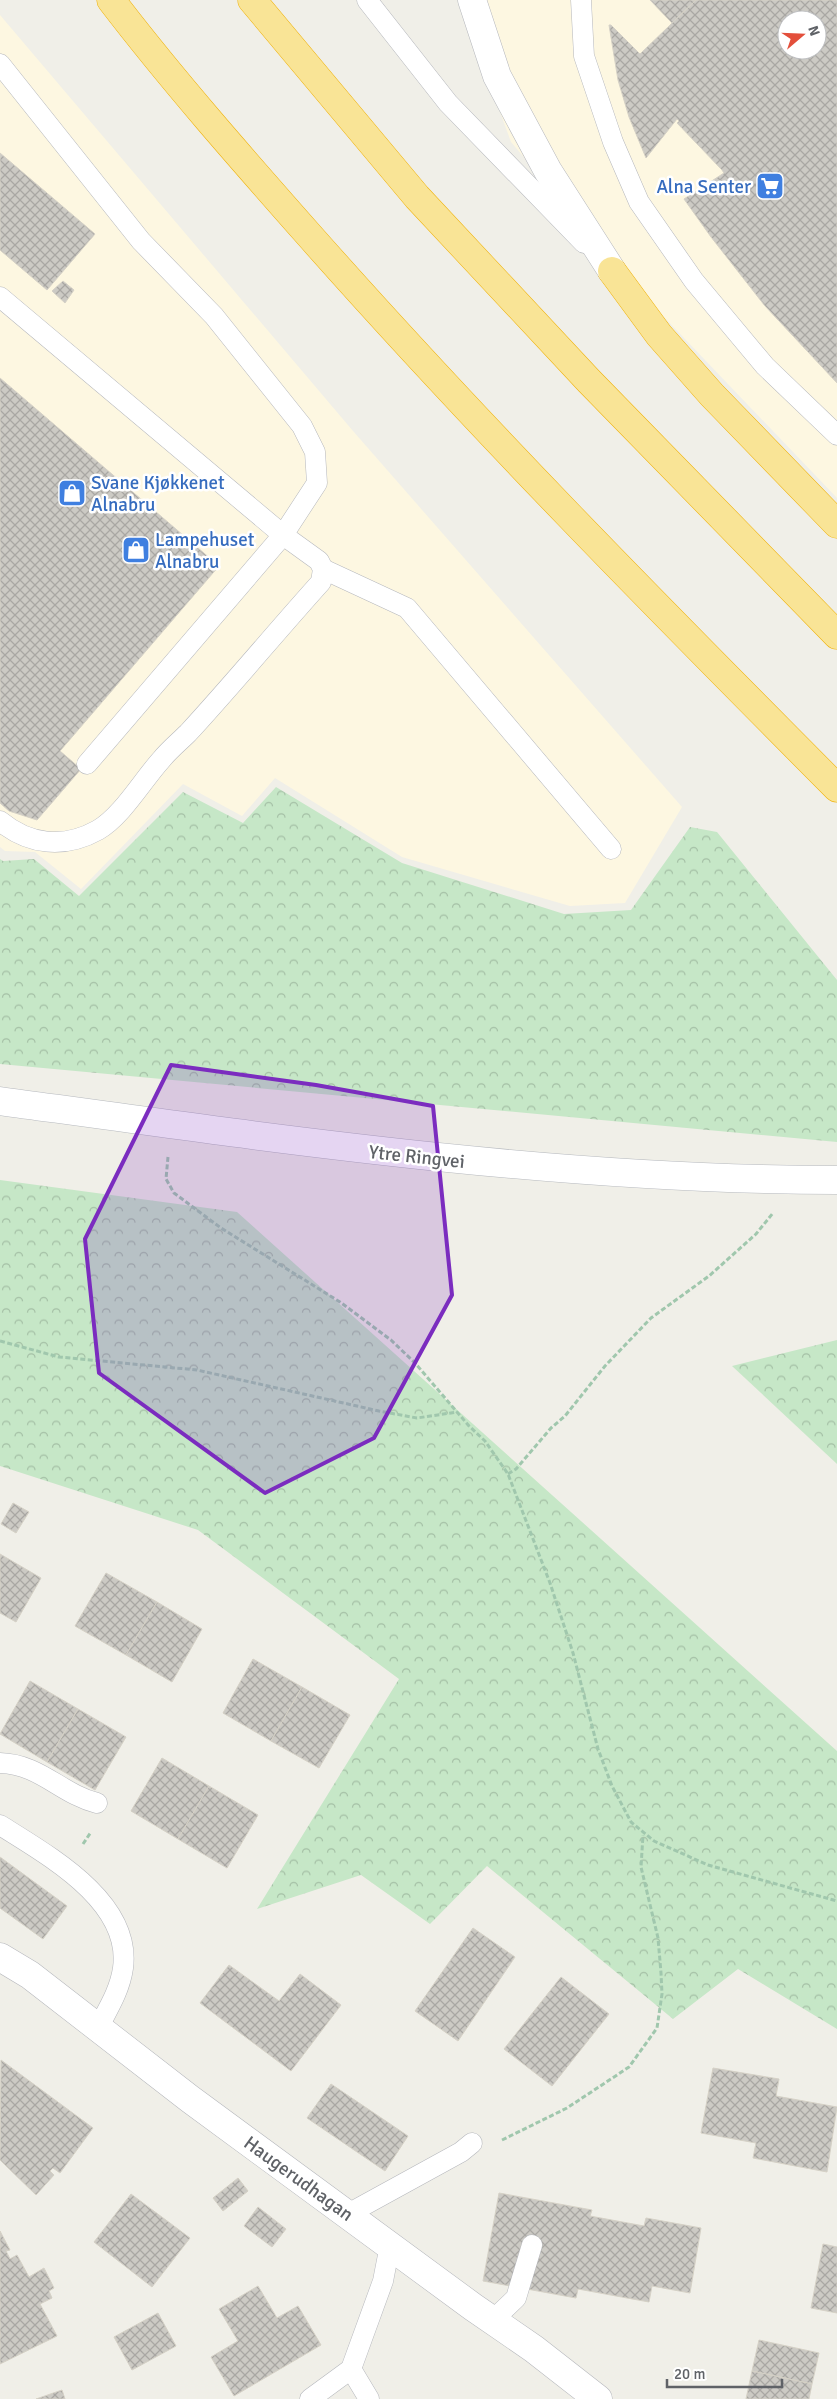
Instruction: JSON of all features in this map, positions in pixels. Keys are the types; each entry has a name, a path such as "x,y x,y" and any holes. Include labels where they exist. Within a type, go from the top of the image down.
{"highway":[{"path":"112,0 255,173 408,344 528,474 837,788"},
{"path":"252,0 417,197 590,381 837,635"},
{"path":"612,271 659,335 712,395 837,524"}],"street":[{"path":"472,0 497,76 548,171 612,271"},
{"name":"Ytre Ringvei","path":"0,1101 336,1147 488,1164 659,1175 837,1180"},
{"name":"Haugerudhagan","path":"0,1957 30,1975 214,2116 492,2321 534,2349 598,2399"}],"lane":[{"path":"367,0 448,103 612,271"},
{"path":"581,0 584,56 613,142 639,202 694,281 765,366 837,435"},
{"path":"0,64 141,241 214,316 302,426 315,452 317,482 283,535 87,764"},
{"path":"0,297 283,535 319,561 323,568 407,608 611,849"},
{"path":"0,820 12,830 28,838 60,843 74,840 98,830 111,820 162,759 321,582 323,568"},
{"path":"0,1763 17,1763 34,1770 97,1804"},
{"path":"0,1825 60,1864 95,1895 112,1918 121,1940 123,1968 117,1992 98,2028"},
{"path":"348,2214 461,2152 472,2143"},
{"path":"310,2399 351,2369 383,2281 390,2245"},
{"path":"492,2321 516,2298 532,2245"},
{"path":"351,2369 369,2399"}],"path":[{"path":"168,1153 166,1179 174,1193 221,1228 307,1280 370,1323 415,1363 485,1441 508,1474 550,1583 573,1653 598,1749 612,1786 631,1822 643,1834 672,1850 708,1865 837,1900"},
{"path":"508,1474 516,1469 551,1428 565,1416 604,1366 651,1318 709,1276 756,1234 778,1207"},
{"path":"0,1341 59,1357 197,1370 417,1418 457,1412"},
{"path":"81,1848 95,1826"},
{"path":"472,2143 491,2143 506,2139 526,2126 567,2108 629,2067 657,2028 662,1994 660,1964 658,1938 641,1867 643,1834"}],"highlighted area":[{"path":"171,1065 316,1085 433,1106 452,1295 374,1438 265,1493 99,1373 85,1239"}],"shaded area":[{"name":"Alna Senter","path":"459,0 837,0 837,498 620,271 511,142"},
{"path":"0,15 353,431 682,807 625,903 570,906 402,857 275,778 242,816 183,784 81,889 35,852 5,851 0,847"}],"green space":[{"path":"276,787 402,863 564,914 631,910 690,827 717,832 837,980 837,1142 0,1064 0,859 3,861 34,859 79,896 183,792 243,823"},
{"path":"0,1180 237,1212 837,1751 837,2029 738,1969 673,2019 487,1866 430,1924 361,1875 257,1909 399,1679 198,1530 0,1466"},
{"path":"837,1340 837,1464 732,1366"}],"building":[{"path":"650,0 696,0 672,23"},
{"name":"Alna Senter","path":"696,0 837,0 837,383 765,306 684,199 724,173 722,170 677,123 679,121 677,119 646,158 629,117 618,80 609,25 640,54"},
{"path":"0,153 95,234 47,290 0,250"},
{"path":"63,281 74,290 65,303 52,291"},
{"path":"0,378 219,566 60,751 81,769 37,820 9,811 0,803"},
{"path":"13,1503 29,1512 16,1533 1,1524"},
{"path":"0,1554 41,1578 16,1622 0,1613"},
{"path":"106,1573 157,1602 126,1655 75,1626"},
{"path":"157,1602 202,1629 172,1682 126,1655"},
{"path":"253,1659 302,1687 271,1741 223,1713"},
{"path":"30,1681 78,1709 47,1762 0,1734"},
{"path":"302,1687 350,1715 319,1768 271,1741"},
{"path":"78,1709 126,1737 95,1790 47,1762"},
{"path":"162,1758 209,1786 178,1839 131,1811"},
{"path":"209,1786 258,1815 227,1868 178,1839"},
{"path":"0,1857 67,1906 43,1939 0,1908"},
{"path":"473,1928 515,1957 458,2041 415,2011"},
{"path":"229,1965 279,2001 300,1974 341,2005 291,2071 200,2003"},
{"path":"561,1977 609,2014 552,2086 504,2049"},
{"path":"1,2060 93,2128 60,2173 53,2168 50,2171 54,2175 36,2195 0,2160"},
{"path":"713,2068 779,2079 776,2096 837,2107 827,2172 753,2158 756,2143 701,2133"},
{"path":"331,2084 408,2136 385,2171 307,2118"},
{"path":"238,2178 248,2191 223,2211 213,2198"},
{"path":"499,2193 592,2210 590,2216 644,2226 646,2218 701,2228 690,2293 652,2286 649,2302 578,2289 576,2298 483,2281"},
{"path":"131,2194 190,2238 152,2287 94,2242"},
{"path":"258,2207 286,2229 272,2247 244,2226"},
{"path":"0,2231 10,2250 6,2251 10,2259 17,2255 29,2277 44,2268 54,2288 49,2291 52,2298 40,2304 57,2336 0,2364"},
{"path":"823,2244 837,2247 837,2313 811,2308"},
{"path":"258,2286 277,2318 298,2306 321,2345 234,2396 211,2357 238,2341 219,2309"},
{"path":"158,2313 176,2346 132,2370 114,2337"},
{"path":"759,2340 819,2353 812,2384 752,2371"},
{"path":"752,2371 812,2384 809,2399 746,2399"},
{"path":"62,2390 65,2399 36,2399"}],"place":[{"name":"Alna Senter","path":"770,186"},
{"name":"Svane Kjøkkenet Alnabru","path":"72,493"},
{"name":"Lampehuset Alnabru","path":"136,550"}]}
